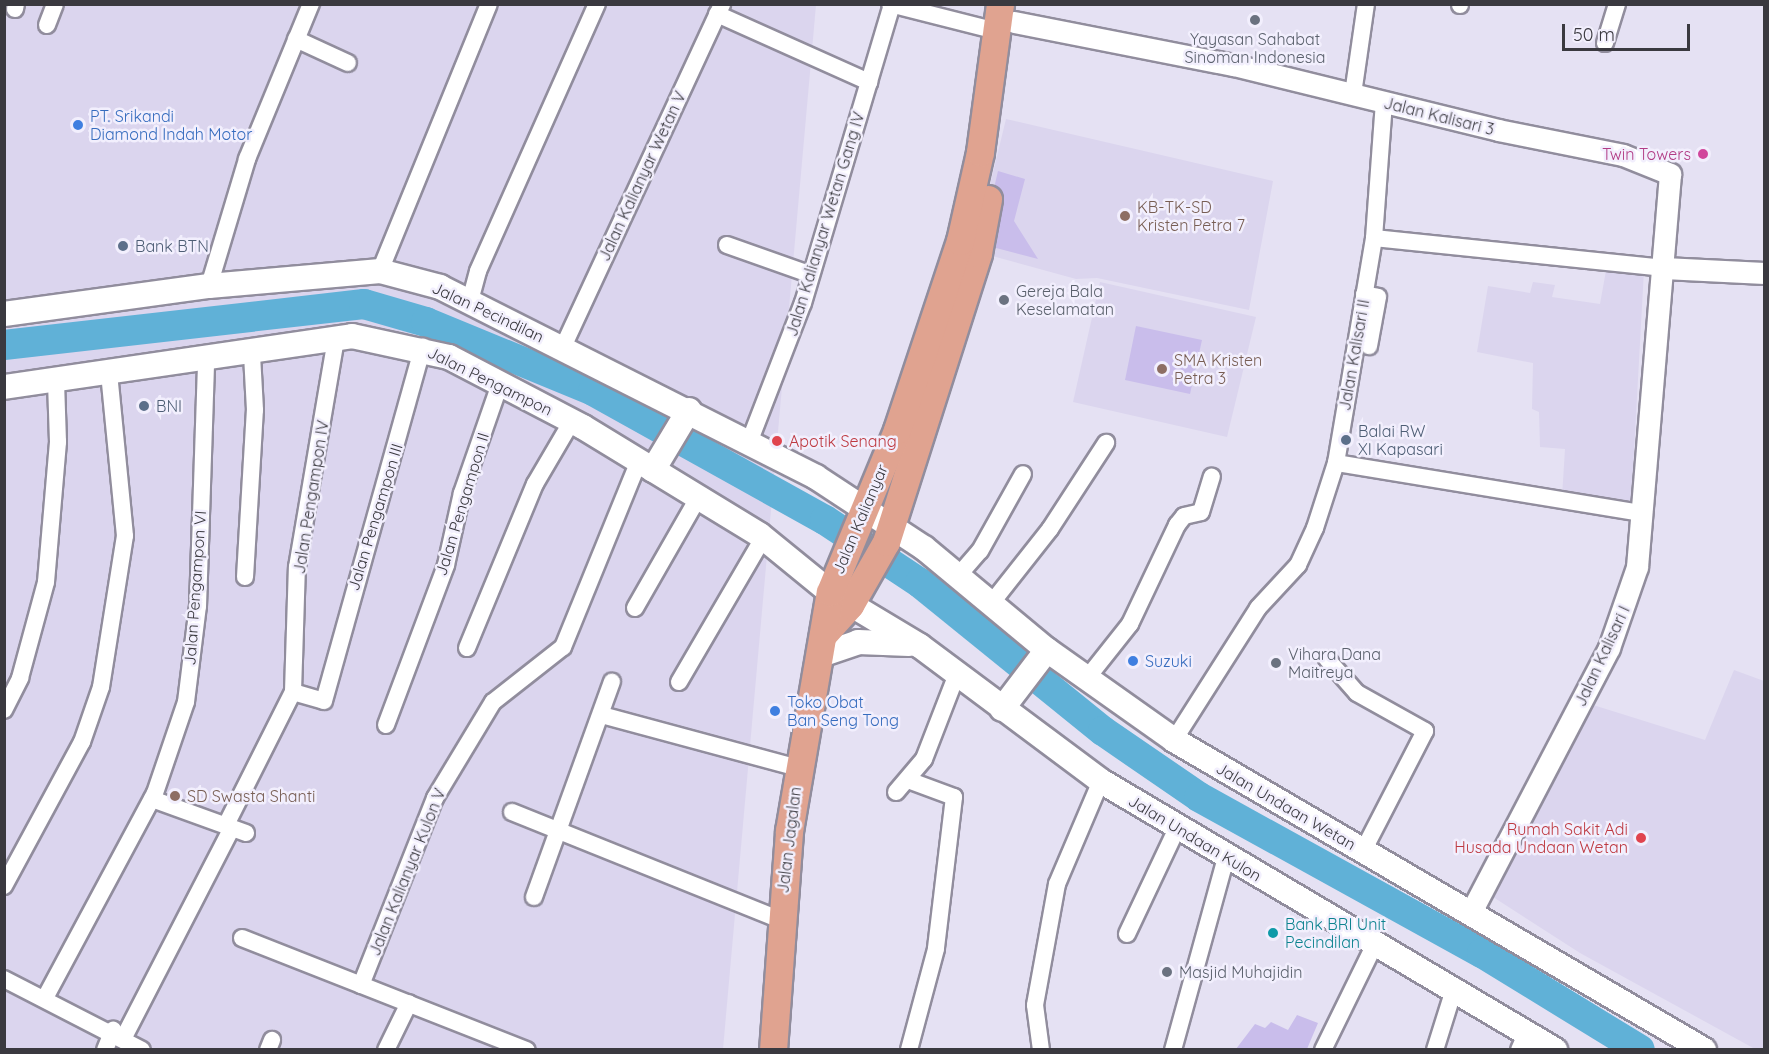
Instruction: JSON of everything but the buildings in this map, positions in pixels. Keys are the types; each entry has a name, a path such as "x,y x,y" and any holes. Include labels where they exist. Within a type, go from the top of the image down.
{"main road":[{"name":"Jalan Kalianyar","path":"840,598 868,574 889,535 968,249 1007,16"},
{"name":"Jalan Kalianyar","path":"823,645 840,598 840,561 897,430 968,249"},
{"name":"Jalan Pecindilan","path":"4,314 209,286 380,271 470,301 563,347 684,417 750,440 889,535"},
{"name":"Jalan Pengampon","path":"4,387 252,355 352,336 423,348 500,384 651,462 698,498 763,538 840,598"},
{"path":"651,462 684,417"},
{"name":"Jalan Undaan Wetan","path":"889,535 958,576 1041,657 1088,677 1174,740 1704,1050"},
{"name":"Jalan Undaan Kulon","path":"840,598 920,646 957,674 1006,704 1101,781 1226,858 1455,986 1523,1041 1555,1050"},
{"path":"823,645 873,640 920,646"},
{"name":"Jalan Jagalan","path":"773,1050 780,920 798,768 823,645"},
{"path":"1006,704 1041,657"}],"street":[{"path":"47,25 55,4"},
{"path":"209,286 248,159 311,4"},
{"path":"380,271 489,4"},
{"path":"470,301 478,271 597,4"},
{"path":"1353,94 1366,4"},
{"path":"1605,43 1617,4"},
{"path":"892,5 1007,16"},
{"name":"Jalan Kalianyar Wetan Gang IV","path":"750,440 803,303 809,274 892,5"},
{"path":"719,9 869,82"},
{"name":"Jalan Kalianyar Wetan V","path":"563,347 719,9"},
{"name":"Jalan Kalisari 3","path":"1007,16 1353,94 1383,103 1623,155 1666,170 1672,181 1664,268"},
{"path":"296,39 348,63"},
{"name":"Jalan Kalisari II","path":"1174,740 1258,608 1298,565 1336,463 1374,238 1383,103"},
{"path":"1374,238 1664,268 1764,273"},
{"path":"727,245 809,274"},
{"name":"Jalan Kalisari I","path":"1471,912 1620,624 1637,567 1664,268"},
{"path":"1364,294 1378,297 1368,346"},
{"name":"Jalan Pengampon IV","path":"293,692 297,567 336,339"},
{"name":"Jalan Pengampon III","path":"293,692 321,704 329,687 423,348"},
{"path":"245,578 255,410 252,355"},
{"name":"Jalan Pengampon VI","path":"45,998 152,799 174,751 186,702 198,606 206,361"},
{"path":"4,886 81,742 100,687 125,536 109,374"},
{"path":"4,710 20,678 46,582 58,442 56,381"},
{"name":"Jalan Pengampon II","path":"386,725 446,565 462,493 500,384"},
{"path":"467,648 535,484 572,421"},
{"path":"990,605 1050,529 1106,443"},
{"name":"Jalan Kalianyar Kulon V","path":"361,985 435,798 493,702 563,647 651,462"},
{"path":"1336,463 1643,513"},
{"path":"958,576 980,551 1023,474"},
{"path":"1088,677 1130,624 1177,525 1184,516 1201,512 1212,477"},
{"path":"635,608 698,498"},
{"path":"679,682 763,538"},
{"path":"1327,659 1357,693 1425,732 1363,851"},
{"path":"909,1050 936,949 954,797 902,786 924,759 957,674"},
{"path":"534,897 602,715 612,682"},
{"path":"105,1050 118,1034 235,829 293,692"},
{"path":"602,715 798,768"},
{"path":"1041,1050 1035,1005 1057,884 1101,781"},
{"path":"152,799 235,829"},
{"path":"512,812 780,920"},
{"path":"1127,934 1177,828"},
{"path":"1173,1050 1226,858"},
{"path":"242,938 527,1050"},
{"path":"1323,1050 1376,942"},
{"path":"4,979 118,1034 142,1050"},
{"path":"1436,1050 1455,986"},
{"path":"386,1050 408,1003"}],"shaded area":[{"path":"5,5 816,5 723,1049 5,1050"},
{"name":"KB-TK-SD Kristen Petra 7","path":"1006,119 1273,181 1249,310 1097,278 1076,279 974,251"},
{"path":"998,171 1025,179 1014,221 1038,259 981,244"},
{"path":"1607,265 1644,270 1631,506 1562,497 1565,449 1540,447 1539,412 1532,409 1533,363 1477,352 1488,286 1530,293 1533,282 1555,285 1552,297 1600,304"},
{"name":"SMA Kristen Petra 3","path":"1100,282 1256,317 1227,437 1073,402"},
{"path":"1136,326 1202,340 1190,394 1125,380"},
{"name":"Rumah Sakit Adi Husada Undaan Wetan","path":"1734,670 1764,681 1764,1049 1755,1049 1580,953 1490,895 1590,704 1705,740"},
{"path":"1297,1015 1318,1023 1307,1049 1236,1049 1255,1024 1265,1028 1271,1022 1288,1030"}],"waterway":[{"path":"4,345 364,304 426,322 593,391 825,520 920,583 1103,731 1199,797 1482,953 1640,1050"}],"place":[{"name":"Yayasan Sahabat Sinoman Indonesia","path":"1255,20"},
{"name":"PT. Srikandi Diamond Indah Motor","path":"78,125"},
{"name":"Twin Towers","path":"1703,154"},
{"name":"KB-TK-SD Kristen Petra 7","path":"1125,216"},
{"name":"Bank BTN","path":"123,246"},
{"name":"Gereja Bala Keselamatan","path":"1004,300"},
{"name":"SMA Kristen Petra 3","path":"1162,369"},
{"name":"BNI","path":"144,406"},
{"name":"Balai RW XI Kapasari","path":"1346,440"},
{"name":"Apotik Senang","path":"777,441"},
{"name":"Suzuki","path":"1133,661"},
{"name":"Vihara Dana Maitreya","path":"1276,663"},
{"name":"Toko Obat Ban Seng Tong","path":"775,711"},
{"name":"SD Swasta Shanti","path":"175,796"},
{"name":"Rumah Sakit Adi Husada Undaan Wetan","path":"1641,838"},
{"name":"Bank BRI Unit Pecindilan","path":"1273,933"},
{"name":"Masjid Muhajidin","path":"1167,972"}]}
